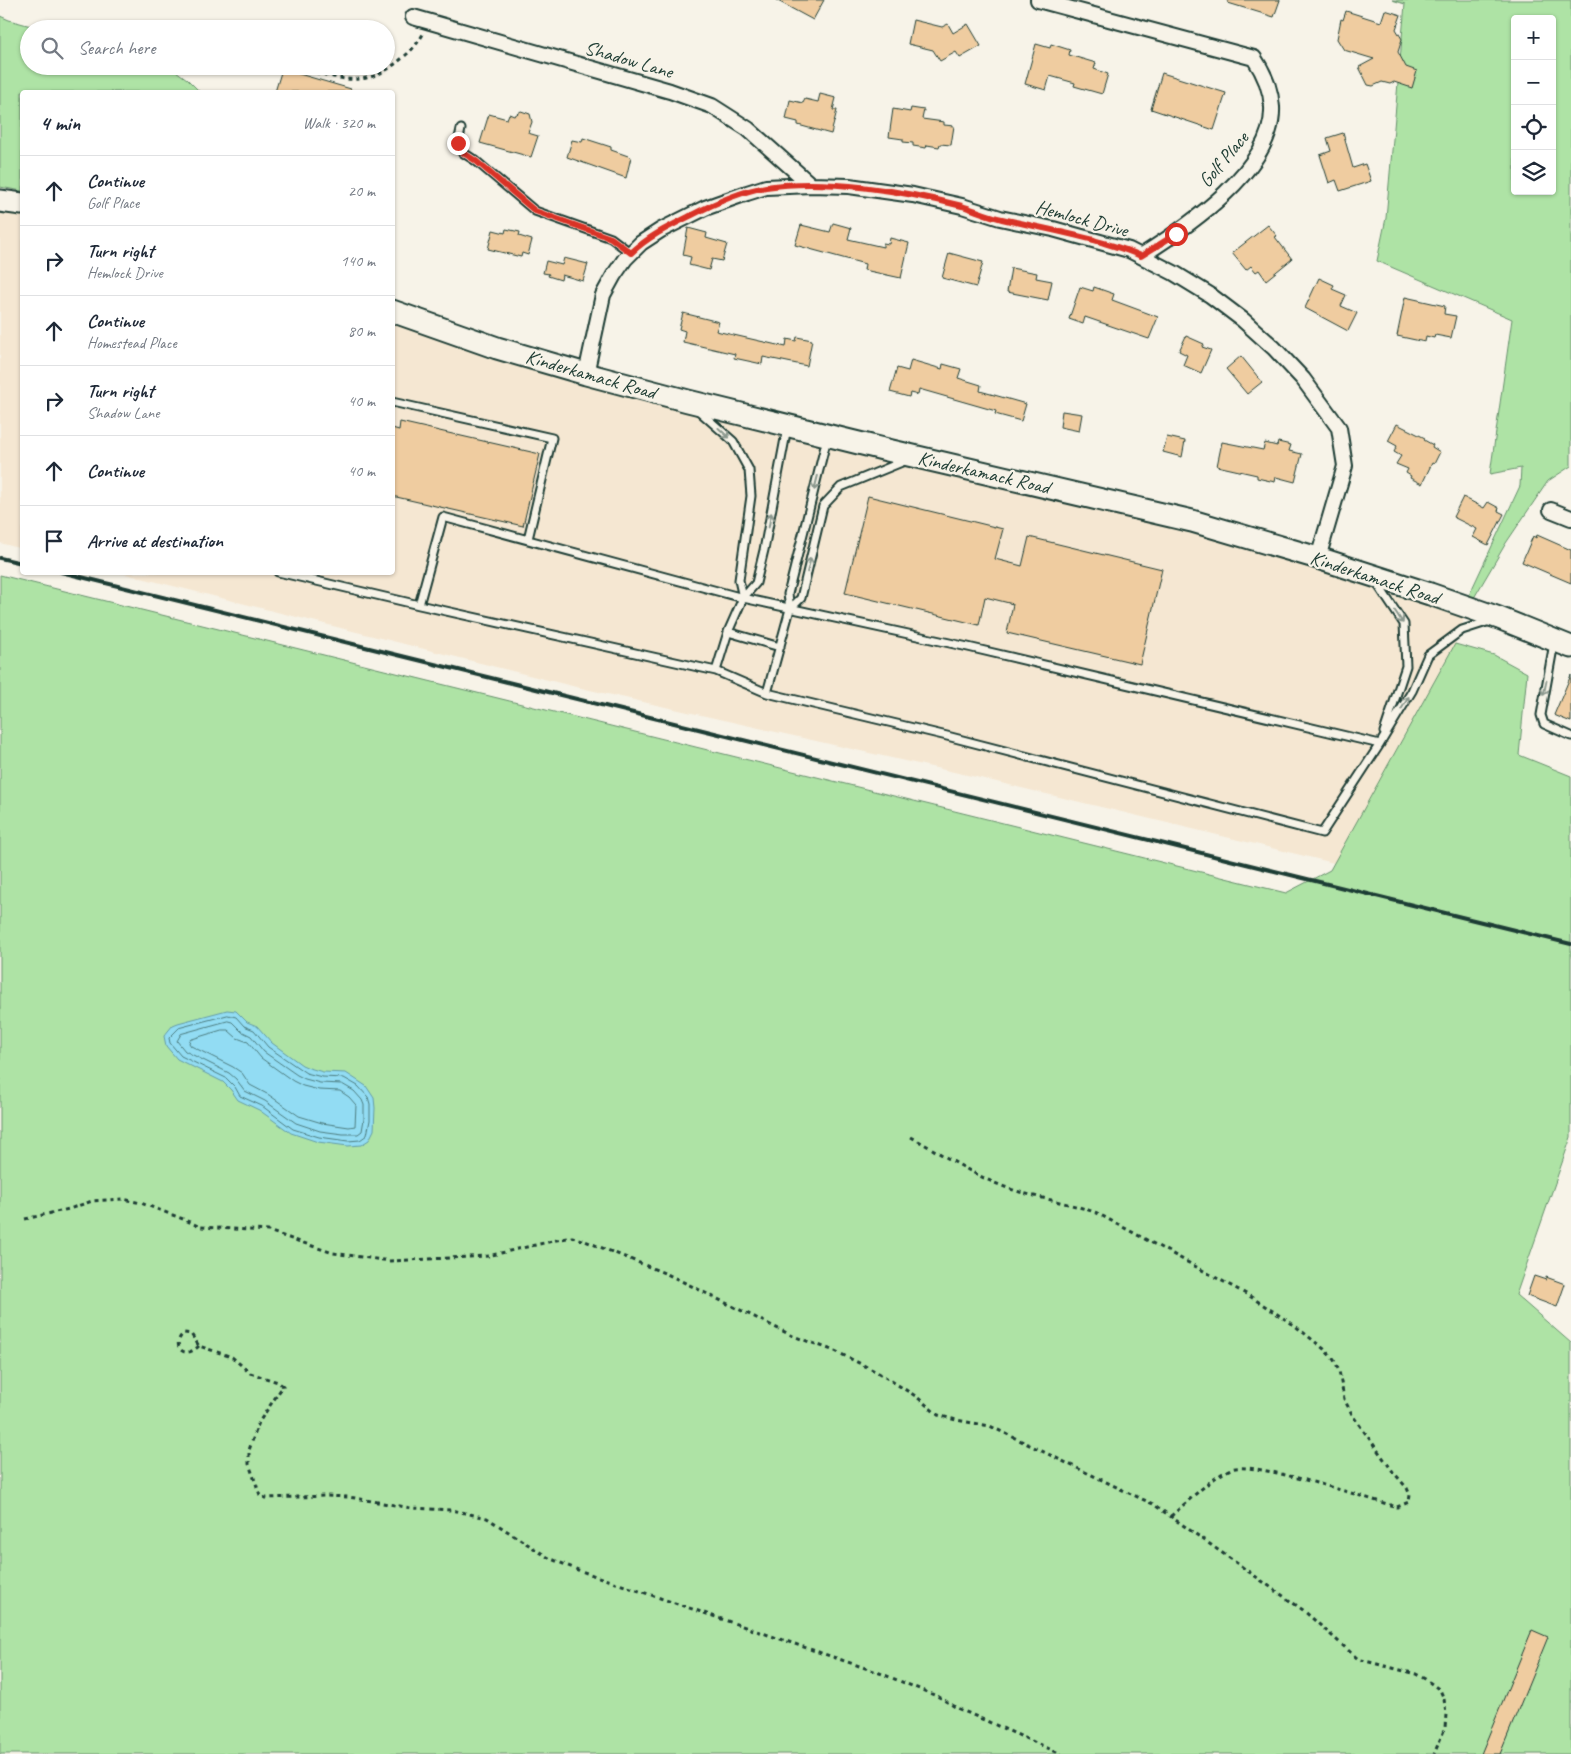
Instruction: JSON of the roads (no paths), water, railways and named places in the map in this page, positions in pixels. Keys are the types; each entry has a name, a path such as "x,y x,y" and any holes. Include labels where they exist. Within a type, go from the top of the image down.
{"main road":[{"name":"Kinderkamack Road","path":"395,312 497,348 688,401 1192,521 1318,558 1499,618 1563,644"}],"street":[{"name":"Golf Place","path":"1038,0 1254,58 1265,75 1271,93 1271,124 1266,140 1257,157 1207,209 1176,234 1141,256"},
{"name":"Shadow Lane","path":"413,17 670,91 712,106 748,129 811,184"},
{"name":"Hemlock Drive","path":"586,374 604,295 614,275 631,253 641,244 661,230 705,208 766,187 811,184 849,186 912,195 962,206 1000,218 1053,229 1129,250 1174,273 1210,295 1243,320 1274,348 1303,379 1339,428 1345,466 1318,558"},
{"path":"1551,510 1571,518"}],"lane":[{"path":"461,130 458,143 462,152 476,161 535,211 611,238 631,253"},
{"path":"688,401 733,441 749,470 751,496 739,580 743,598"},
{"path":"395,403 552,438 528,539"},
{"path":"716,671 728,632 743,598 756,582 764,550 787,426"},
{"path":"767,693 790,609 788,594 827,435"},
{"path":"790,609 801,598 823,506 841,487 916,456"},
{"path":"420,605 443,517 743,598 968,647 1380,744"},
{"path":"291,575 716,671 767,693 955,738 1322,833 1412,691 1428,655 1462,630 1499,618"},
{"path":"1372,576 1404,624 1406,666 1380,744"},
{"path":"728,632 780,647"},
{"path":"1563,644 1541,715 1544,724 1571,736"}],"water":[{"path":"227,1010 236,1011 247,1022 257,1026 272,1043 302,1065 323,1072 346,1073 366,1086 374,1098 375,1108 374,1130 369,1140 361,1145 348,1146 318,1142 291,1133 259,1110 238,1100 223,1082 177,1059 166,1046 164,1036 173,1025"}],"railway":[{"path":"0,558 20,563"},
{"path":"73,575 1571,944"}]}
